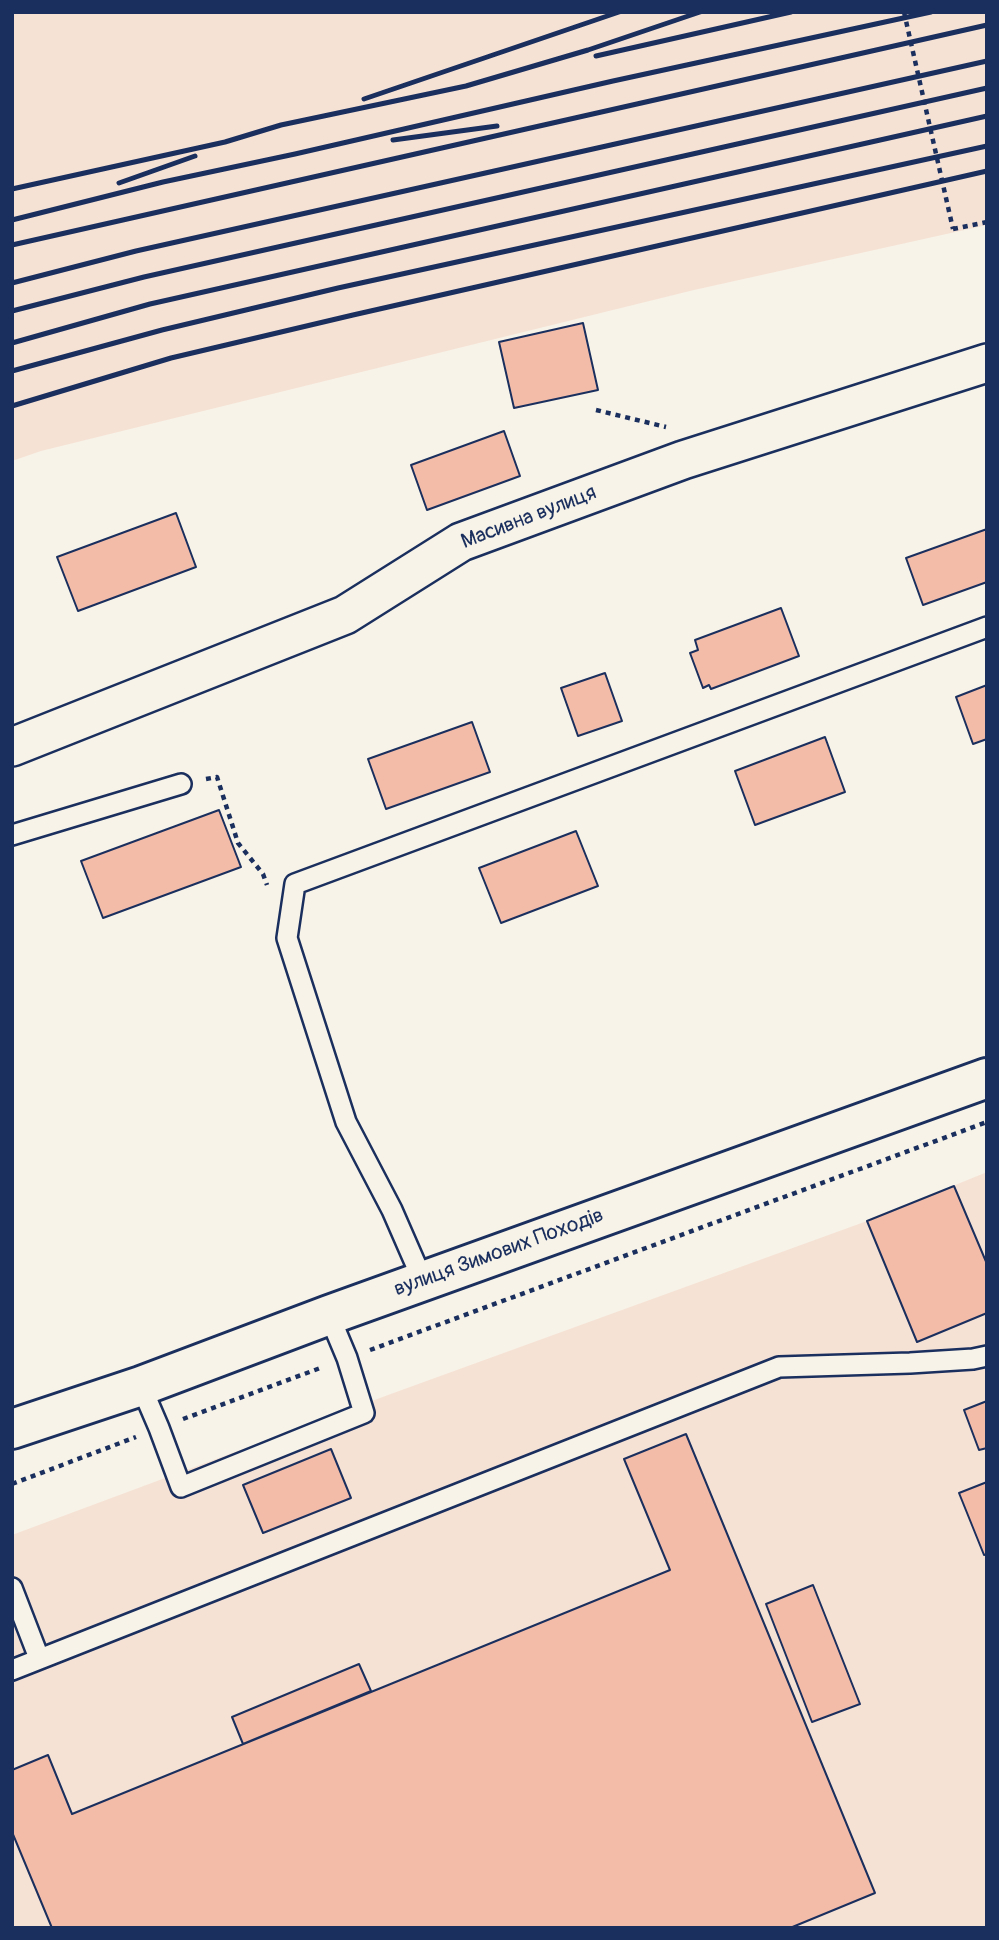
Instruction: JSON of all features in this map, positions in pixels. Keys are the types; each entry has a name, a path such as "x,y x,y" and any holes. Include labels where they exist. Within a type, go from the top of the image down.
{"main road":[{"name":"вулиця Зимових Походів","path":"12,1429 141,1386 329,1315 987,1079"}],"street":[{"name":"Масивна вулиця","path":"12,747 345,615 461,542 683,460 987,363"}],"lane":[{"path":"423,1281 392,1210 346,1122 287,938 295,884 987,627"},
{"path":"12,835 181,784"},
{"path":"141,1386 181,1487 364,1413 347,1358 329,1315"},
{"path":"12,1670 779,1367 910,1363 987,1356"},
{"path":"12,1587 39,1658"}],"path":[{"path":"904,12 953,229 987,222"},
{"path":"181,784 217,777 238,843 263,874 268,887"},
{"path":"12,1484 951,1133 987,1122"}],"shaded area":[{"path":"12,12 987,12 987,225 694,290 41,451 12,461"},
{"path":"987,1172 987,1928 12,1928 12,1535 867,1221"}],"building":[{"path":"583,323 598,390 514,408 499,342"},
{"path":"504,431 520,476 427,510 411,465"},
{"path":"176,513 196,567 78,611 57,557"},
{"path":"987,529 987,582 923,605 906,558"},
{"path":"781,608 799,656 711,689 709,685 703,688 690,653 698,650 695,640"},
{"path":"605,673 622,721 578,736 561,688"},
{"path":"987,685 987,739 973,744 956,697"},
{"path":"472,722 490,772 386,809 368,759"},
{"path":"825,737 845,792 755,825 735,771"},
{"path":"219,810 241,867 103,918 81,861"},
{"path":"576,831 598,886 501,923 479,868"},
{"path":"954,1186 987,1264 987,1313 917,1342 867,1221"},
{"path":"987,1401 987,1448 979,1450 964,1410"},
{"path":"686,1434 875,1893 790,1928 52,1928 12,1832 12,1770 48,1755 72,1814 670,1570 624,1459"},
{"path":"331,1449 351,1498 263,1533 243,1485"},
{"path":"987,1482 987,1554 984,1555 959,1493"},
{"path":"813,1585 860,1704 812,1722 766,1604"},
{"path":"359,1664 371,1691 243,1744 232,1717"}],"railway":[{"path":"364,99 619,12"},
{"path":"12,189 225,142 281,125 466,86 588,50 700,12"},
{"path":"596,56 791,12"},
{"path":"12,220 163,182 931,12"},
{"path":"12,245 987,25"},
{"path":"12,283 136,251 987,61"},
{"path":"12,311 144,277 987,88"},
{"path":"12,343 150,304 987,116"},
{"path":"393,140 497,126"},
{"path":"12,371 162,330 338,288 987,146"},
{"path":"119,183 195,156"},
{"path":"12,406 171,358 987,171"}]}
